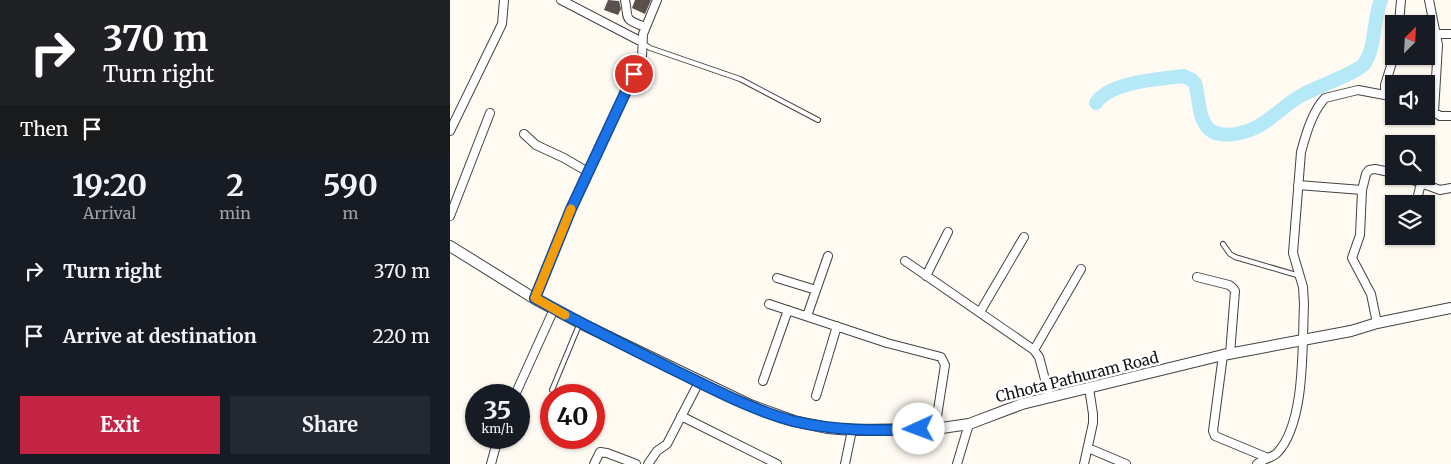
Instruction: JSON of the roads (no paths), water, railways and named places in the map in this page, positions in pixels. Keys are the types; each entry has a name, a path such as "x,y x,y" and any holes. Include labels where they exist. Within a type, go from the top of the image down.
{"street":[{"path":"450,131 502,24 504,0"},
{"path":"561,0 642,42"},
{"path":"625,0 626,16 628,19 645,27"},
{"path":"535,298 588,172 642,57 645,27 657,0"},
{"path":"1400,15 1401,0"},
{"path":"1429,0 1437,34 1438,57 1435,77"},
{"path":"1437,34 1451,34"},
{"path":"1257,464 1277,453 1295,418 1298,405 1304,304 1303,287 1294,262 1293,253 1301,152 1305,137 1315,112 1325,98 1358,90 1385,95"},
{"path":"450,216 490,113"},
{"path":"1435,114 1440,116 1451,116"},
{"path":"524,134 536,145 588,172"},
{"path":"1377,323 1371,294 1352,258 1360,235 1362,190 1366,174 1369,170 1375,168 1385,171"},
{"path":"1298,185 1362,190"},
{"path":"1426,185 1440,190 1451,188"},
{"path":"926,276 948,232"},
{"path":"980,312 1024,237"},
{"name":"Chhota Pathuram Road","path":"450,246 554,309 699,382 773,415 811,424 852,430 935,429 968,424 1005,410 1227,354 1351,331 1377,323 1451,308"},
{"path":"806,316 828,256"},
{"path":"905,261 1034,350 1039,357 1050,398"},
{"path":"1034,350 1081,269"},
{"path":"1197,277 1229,285 1235,291 1227,354 1213,431 1215,436 1268,458"},
{"path":"777,278 816,290"},
{"path":"769,304 902,348 938,355 944,359 946,365 935,429"},
{"path":"520,384 554,309"},
{"path":"763,381 788,310"},
{"path":"816,396 837,326"},
{"path":"648,464 657,451 667,444 699,382"},
{"path":"1084,464 1093,414 1090,388"},
{"path":"681,416 777,464"},
{"path":"957,464 968,424"},
{"path":"845,464 852,430"},
{"path":"1088,448 1126,464"},
{"path":"491,464 495,449"},
{"path":"594,464 600,452 636,464"}],"lane":[{"path":"642,42 650,48 740,79 818,120"},
{"path":"1223,244 1230,254 1235,257 1300,276"},
{"path":"555,384 580,323"}],"waterway":[{"path":"1096,103 1112,90 1123,86 1149,80 1183,76 1195,83 1200,110 1204,123 1208,128 1218,134 1227,135 1250,130 1264,123 1297,98 1361,67 1369,56 1381,0"}]}
